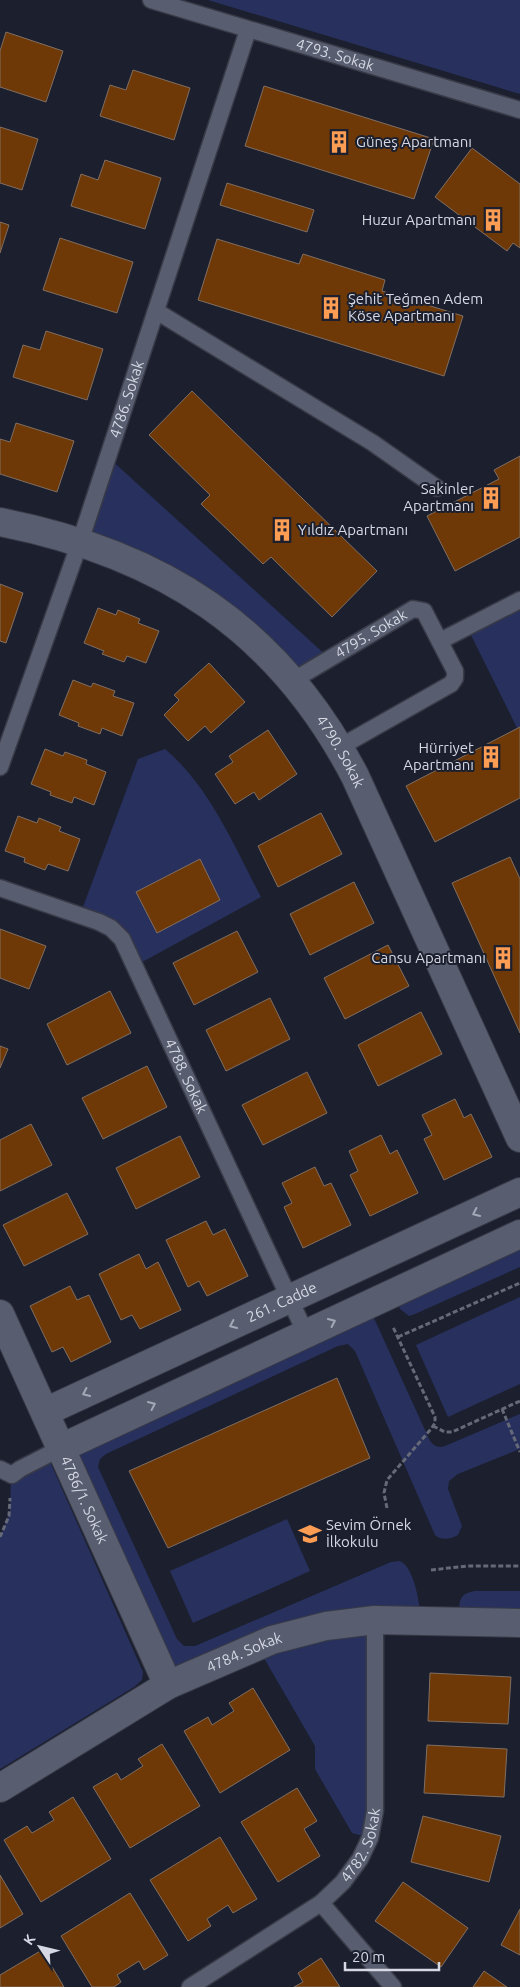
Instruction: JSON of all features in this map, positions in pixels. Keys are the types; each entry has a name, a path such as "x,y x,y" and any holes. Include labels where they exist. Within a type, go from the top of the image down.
{"street":[{"name":"4790. Sokak","path":"0,522 80,542 132,562 171,581 207,602 258,645 292,681 315,709 340,747 355,776 520,1138"},
{"name":"261. Cadde","path":"45,1412 520,1192"},
{"path":"61,1448 520,1234"},
{"name":"4786/1. Sokak","path":"0,1314 168,1685"},
{"name":"4784. Sokak","path":"0,1788 168,1685 272,1640 326,1626 375,1620 520,1623"}],"lane":[{"name":"4793. Sokak","path":"150,0 520,110"},
{"name":"4786. Sokak","path":"0,767 80,542 248,30"},
{"path":"156,311 373,443 437,488"},
{"path":"440,641 520,600"},
{"name":"4795. Sokak","path":"292,681 413,609 424,611 455,671 455,678 451,684 340,747"},
{"name":"4788. Sokak","path":"0,888 99,922 119,934 306,1334"},
{"path":"6,1472 20,1469 61,1448"},
{"name":"4782. Sokak","path":"190,1987 321,1903 343,1882 360,1859 370,1838 375,1811 375,1620"},
{"path":"321,1903 392,1987"}],"path":[{"path":"398,1337 520,1283"},
{"path":"380,1299 435,1417 433,1426 386,1480 384,1493 387,1508"},
{"path":"433,1426 446,1432 452,1432 520,1401"},
{"path":"502,1409 520,1452"},
{"path":"0,1537 10,1511 6,1472"},
{"path":"431,1570 468,1566 520,1566"}],"shaded area":[{"path":"208,0 520,0 520,94"},
{"path":"108,457 329,658 292,681 270,656 80,542"},
{"path":"520,600 520,727 517,728 467,627"},
{"path":"165,749 181,764 208,799 231,838 261,897 135,966 122,939 80,915 138,759"},
{"path":"520,1234 520,1267 415,1314 409,1316 400,1309 393,1293"},
{"path":"520,1297 520,1384 448,1417 416,1345"},
{"path":"368,1305 433,1445 438,1447 445,1446 520,1414 520,1449 458,1474 449,1481 448,1489 462,1526 458,1535 447,1539 435,1535 355,1351 348,1344 338,1346 106,1454 100,1459 98,1467 177,1639 184,1646 195,1646 391,1562 400,1561 405,1565 416,1588 421,1621 375,1620 370,1838 352,1833 315,1769 315,1746 257,1646 168,1685 61,1448"},
{"path":"47,1455 143,1672 142,1680 134,1687 0,1769 0,1537 10,1511 11,1477"},
{"path":"287,1519 310,1571 193,1623 170,1571"},
{"path":"520,1591 520,1623 459,1621 459,1605 462,1597 469,1592"}],"building":[{"path":"6,32 63,51 46,102 0,87 0,51"},
{"path":"133,70 190,88 174,140 100,116 110,85 126,90"},
{"name":"Güneş Apartmanı","path":"264,86 434,139 414,199 245,146"},
{"path":"0,127 38,139 22,190 0,183"},
{"name":"Huzur Apartmanı","path":"472,148 520,184 520,248 513,243 507,251 435,197"},
{"path":"105,160 161,178 145,229 71,206 81,174 98,180"},
{"path":"227,183 314,210 307,232 220,205"},
{"path":"0,222 9,225 0,253"},
{"path":"60,238 133,262 117,313 43,290"},
{"name":"Şehit Teğmen Adem Köse Apartmanı","path":"217,239 299,264 303,254 385,280 382,291 463,316 444,376 198,300"},
{"path":"46,331 103,349 87,400 13,377 23,345 40,350"},
{"name":"Yıldız Apartmanı","path":"192,391 377,571 332,617 271,557 263,564 201,504 210,495 149,435"},
{"path":"16,423 74,441 57,492 0,474 0,439 10,442"},
{"name":"Sakinler Apartmanı","path":"520,456 520,537 455,571 427,516 499,479 494,470"},
{"path":"0,584 23,593 6,643 0,641"},
{"path":"98,608 116,615 118,610 140,619 138,623 159,631 146,663 127,656 124,662 102,654 104,651 84,643"},
{"path":"209,663 245,702 211,733 205,726 188,741 164,715 179,700 174,695"},
{"path":"73,680 91,687 93,683 115,691 113,696 134,703 122,736 102,728 100,734 78,726 79,723 59,715"},
{"name":"Hürriyet Apartmanı","path":"520,727 520,798 435,842 406,786"},
{"path":"268,730 297,774 259,800 254,792 235,804 215,774 233,762 229,756"},
{"path":"45,749 63,756 65,752 87,760 86,764 106,772 94,805 74,797 72,803 50,795 51,792 31,784"},
{"path":"321,813 342,854 278,887 258,846"},
{"path":"18,816 37,823 39,818 61,827 59,831 80,839 68,871 48,864 45,870 24,862 25,858 5,851"},
{"name":"Cansu Apartmanı","path":"510,857 520,879 520,1033 452,883"},
{"path":"200,859 220,900 157,933 136,892"},
{"path":"354,882 374,923 310,955 290,914"},
{"path":"0,929 46,946 29,989 0,978"},
{"path":"237,931 258,972 194,1005 173,963"},
{"path":"388,945 409,986 345,1019 324,978"},
{"path":"110,991 131,1033 67,1065 47,1024"},
{"path":"270,998 290,1039 226,1071 206,1030"},
{"path":"421,1012 442,1054 378,1086 358,1045"},
{"path":"0,1046 8,1049 0,1068"},
{"path":"147,1066 167,1107 103,1139 82,1098"},
{"path":"307,1072 327,1113 263,1145 242,1105"},
{"path":"455,1099 464,1118 471,1114 492,1157 444,1180 424,1139 432,1135 422,1115"},
{"path":"31,1124 52,1165 0,1191 0,1140"},
{"path":"381,1135 390,1154 397,1150 418,1193 370,1216 350,1175 358,1171 349,1151"},
{"path":"180,1136 200,1177 136,1209 116,1168"},
{"path":"315,1167 324,1186 331,1183 351,1225 303,1248 284,1207 292,1203 282,1183"},
{"path":"67,1193 88,1234 24,1266 3,1225"},
{"path":"206,1221 213,1235 225,1229 248,1276 207,1296 199,1281 188,1287 166,1240"},
{"path":"139,1254 146,1269 158,1262 181,1310 140,1329 132,1315 121,1320 99,1274"},
{"path":"70,1286 77,1300 89,1295 111,1342 71,1362 63,1347 52,1352 30,1306"},
{"path":"337,1378 370,1458 168,1548 129,1471"},
{"path":"430,1673 511,1677 508,1724 428,1721"},
{"path":"253,1688 290,1750 220,1793 184,1731 208,1717 212,1725 234,1711 229,1703"},
{"path":"162,1744 200,1806 130,1848 93,1787 117,1773 121,1780 143,1766 138,1759"},
{"path":"427,1745 507,1749 504,1797 424,1793"},
{"path":"297,1788 317,1821 304,1829 320,1856 278,1882 241,1822"},
{"path":"73,1797 111,1859 41,1902 4,1840 27,1826 32,1833 54,1820 49,1812"},
{"path":"423,1816 501,1836 489,1882 411,1862"},
{"path":"220,1837 257,1899 233,1913 228,1905 207,1919 211,1926 188,1941 150,1880"},
{"path":"0,1875 23,1914 0,1928"},
{"path":"403,1882 468,1928 441,1967 375,1921"},
{"path":"130,1893 168,1955 144,1970 139,1961 117,1975 121,1982 114,1987 92,1987 61,1936"},
{"path":"520,1909 520,1955 501,1945"},
{"path":"42,1950 64,1987 0,1987 0,1975"},
{"path":"321,1958 340,1987 294,1987 303,1982 298,1973"},
{"path":"484,1971 507,1987 473,1987"}],"place":[{"name":"Güneş Apartmanı","path":"339,142"},
{"name":"Huzur Apartmanı","path":"493,220"},
{"name":"Şehit Teğmen Adem Köse Apartmanı","path":"331,308"},
{"name":"Sakinler Apartmanı","path":"491,498"},
{"name":"Yıldız Apartmanı","path":"282,530"},
{"name":"Hürriyet Apartmanı","path":"491,757"},
{"name":"Cansu Apartmanı","path":"503,958"},
{"name":"Sevim Örnek İlkokulu","path":"310,1534"}]}
